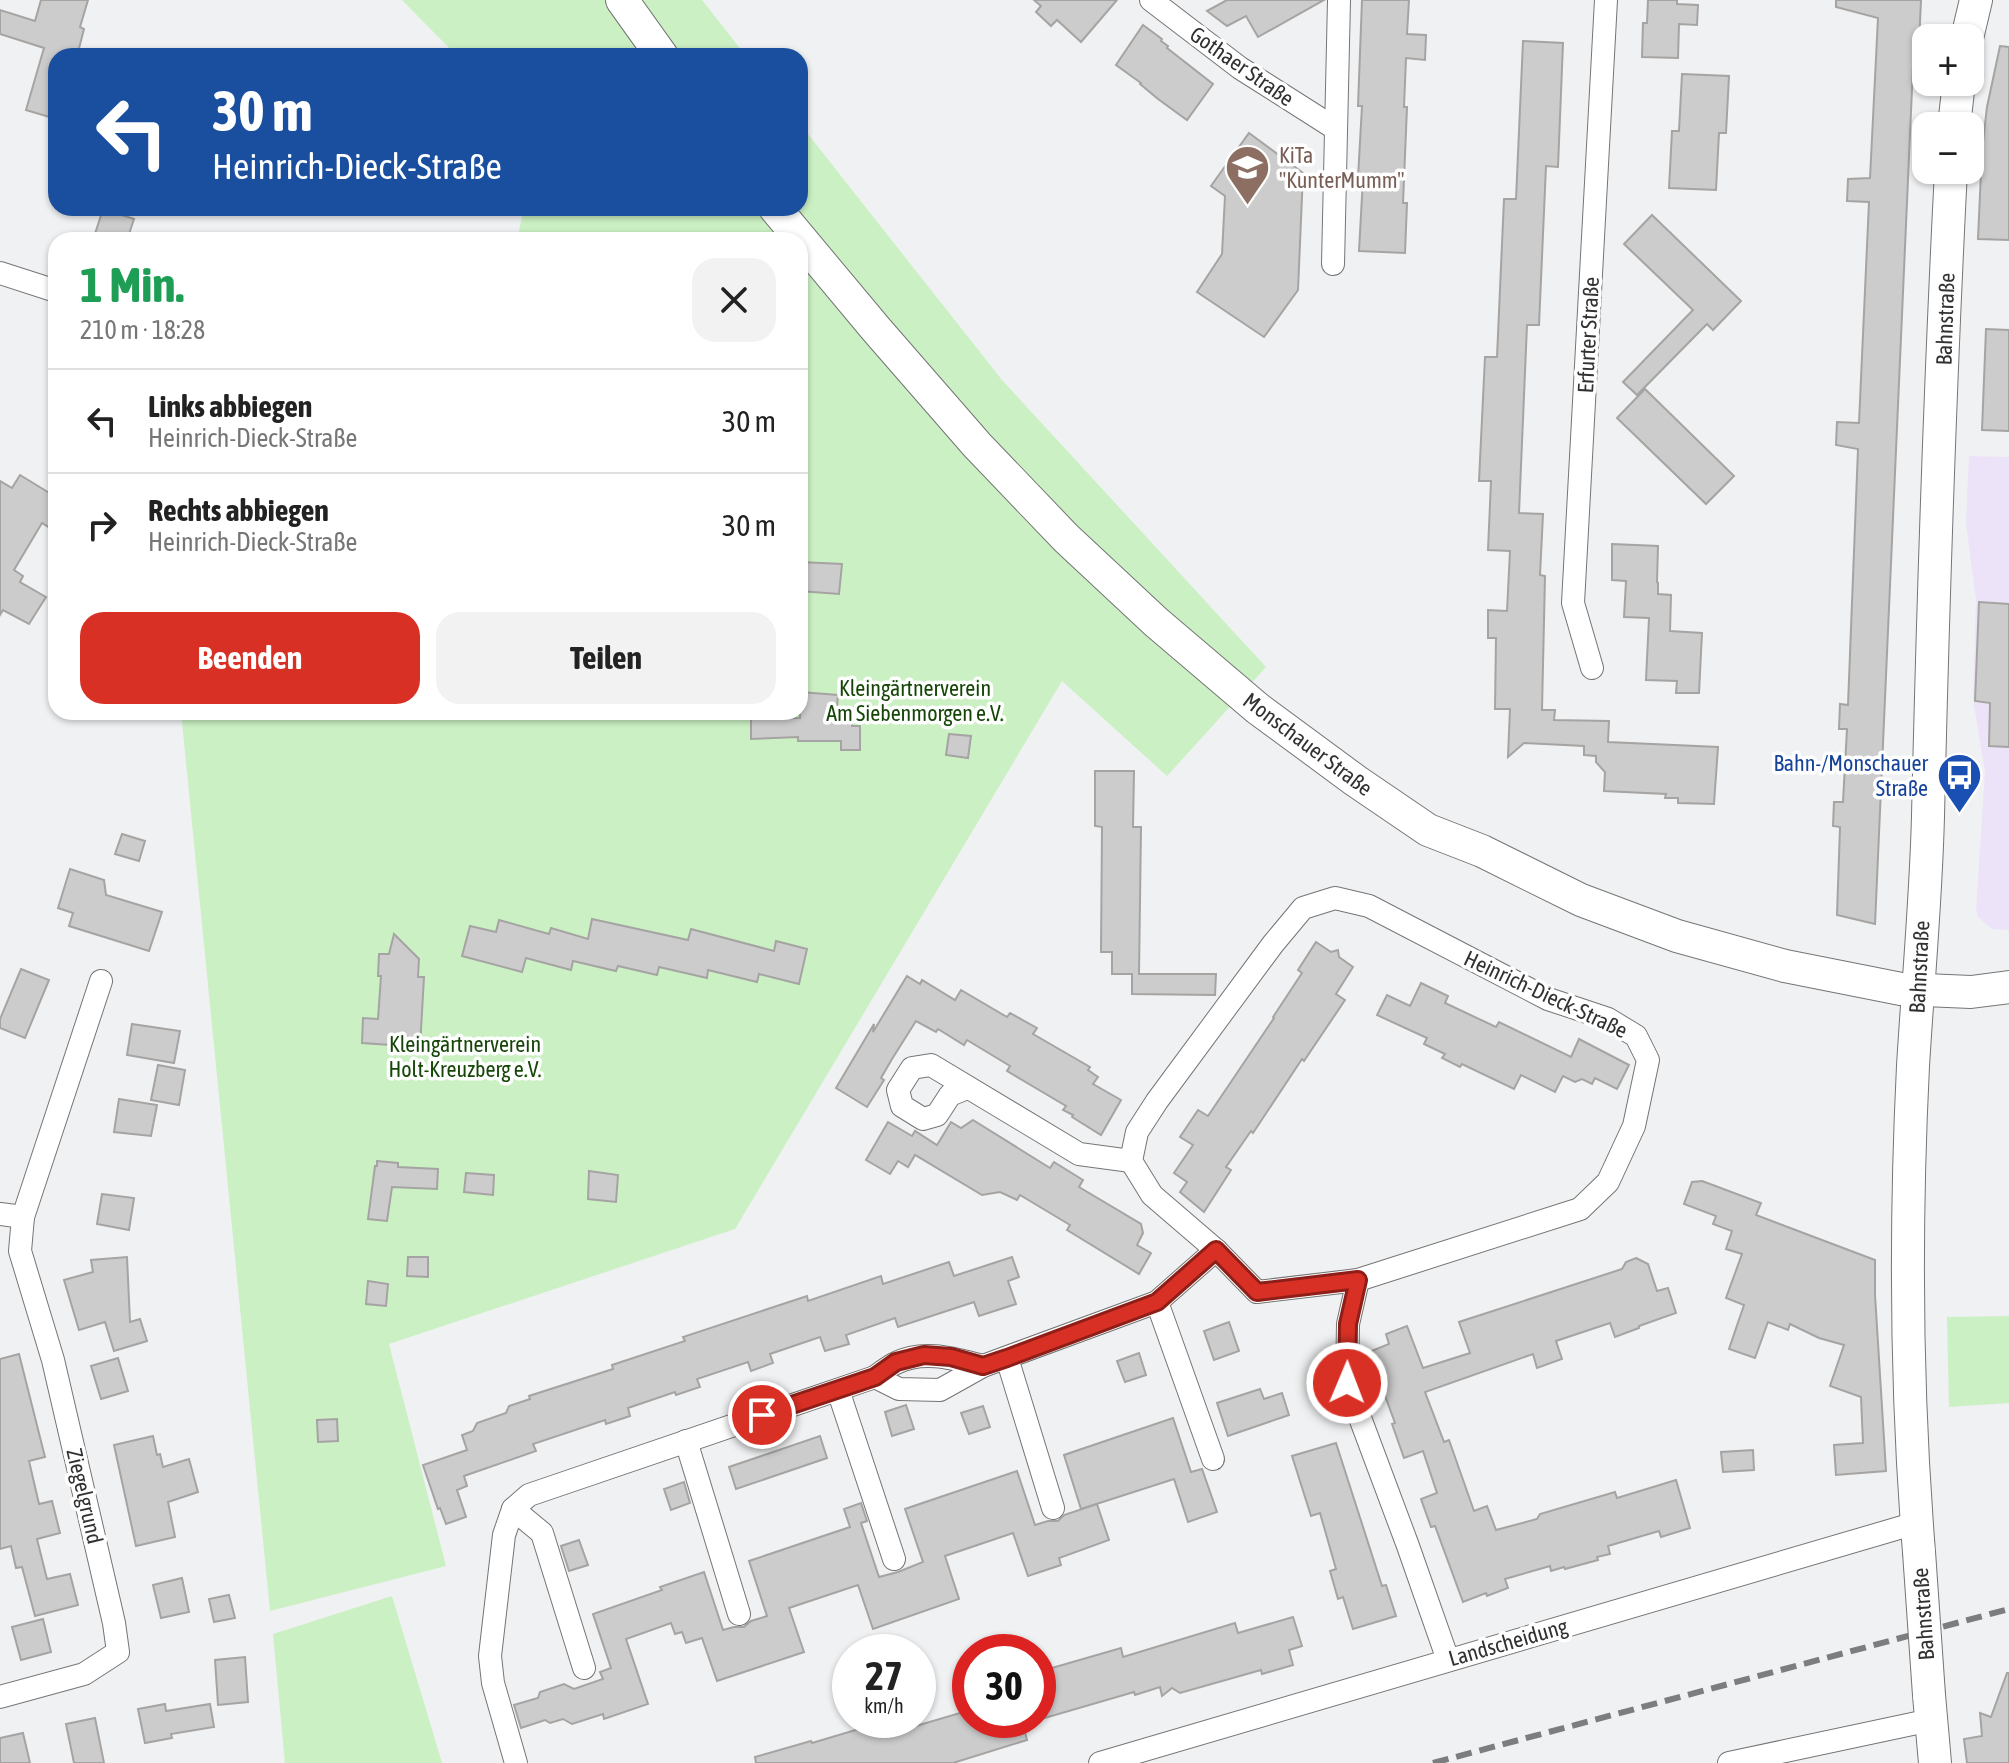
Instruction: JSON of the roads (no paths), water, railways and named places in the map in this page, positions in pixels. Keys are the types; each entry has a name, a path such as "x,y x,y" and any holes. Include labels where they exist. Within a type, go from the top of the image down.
{"street":[{"path":"622,0 656,48"},
{"name":"Gothaer Straße","path":"1151,0 1240,68 1336,129"},
{"path":"1333,264 1339,0"},
{"name":"Erfurter Straße","path":"1592,668 1573,603 1606,0"},
{"path":"1970,24 1976,0"},
{"name":"Bahnstraße","path":"1935,1763 1918,1538 1908,1335 1913,1070 1931,748 1938,468 1950,184"},
{"name":"Monschauer Straße","path":"782,216 795,232"},
{"name":"Monschauer Straße","path":"808,248 977,445 1066,538 1156,622 1257,708 1428,830 1482,851 1581,900 1677,936 1785,966 1919,991 1971,992 2009,987"},
{"path":"0,273 48,288"},
{"name":"Heinrich-Dieck-Straße","path":"1335,898 1369,906 1548,999 1608,1019 1636,1036 1648,1060 1634,1126 1608,1182 1580,1209 1358,1280 1257,1292 1216,1250 1152,1195 1131,1161 1137,1132 1157,1101 1273,944 1303,908 1335,898"},
{"name":"Ziegelgrund","path":"0,1697 84,1674 118,1652 53,1360 20,1251 23,1217 101,981"},
{"path":"967,1088 1079,1154 1131,1161"},
{"path":"0,1214 23,1217"},
{"path":"875,1377 899,1389 940,1390 983,1366 1157,1302 1216,1250"},
{"path":"1358,1280 1348,1324 1347,1383 1448,1660"},
{"path":"1157,1302 1213,1459"},
{"path":"516,1763 493,1683 490,1656 504,1535 513,1509 529,1495 875,1377 896,1362 924,1355 951,1357 983,1366"},
{"path":"1007,1358 1053,1508"},
{"path":"838,1390 894,1559"},
{"path":"686,1441 739,1614"},
{"path":"513,1509 542,1533 584,1668"},
{"name":"Landscheidung","path":"1100,1763 1448,1660 1918,1538"},
{"path":"1729,1763 1930,1708"}],"railway":[{"path":"1433,1763 2009,1609"}],"place":[{"name":"KiTa \"KunterMumm\"","path":"1248,207"},
{"name":"Bahn-/Monschauer Straße","path":"1959,815"}],"park label":[{"name":"Kleingärtnerverein Am Siebenmorgen e.V.","path":"915,700"},
{"name":"Kleingärtnerverein Holt-Kreuzberg e.V.","path":"465,1056"}]}
